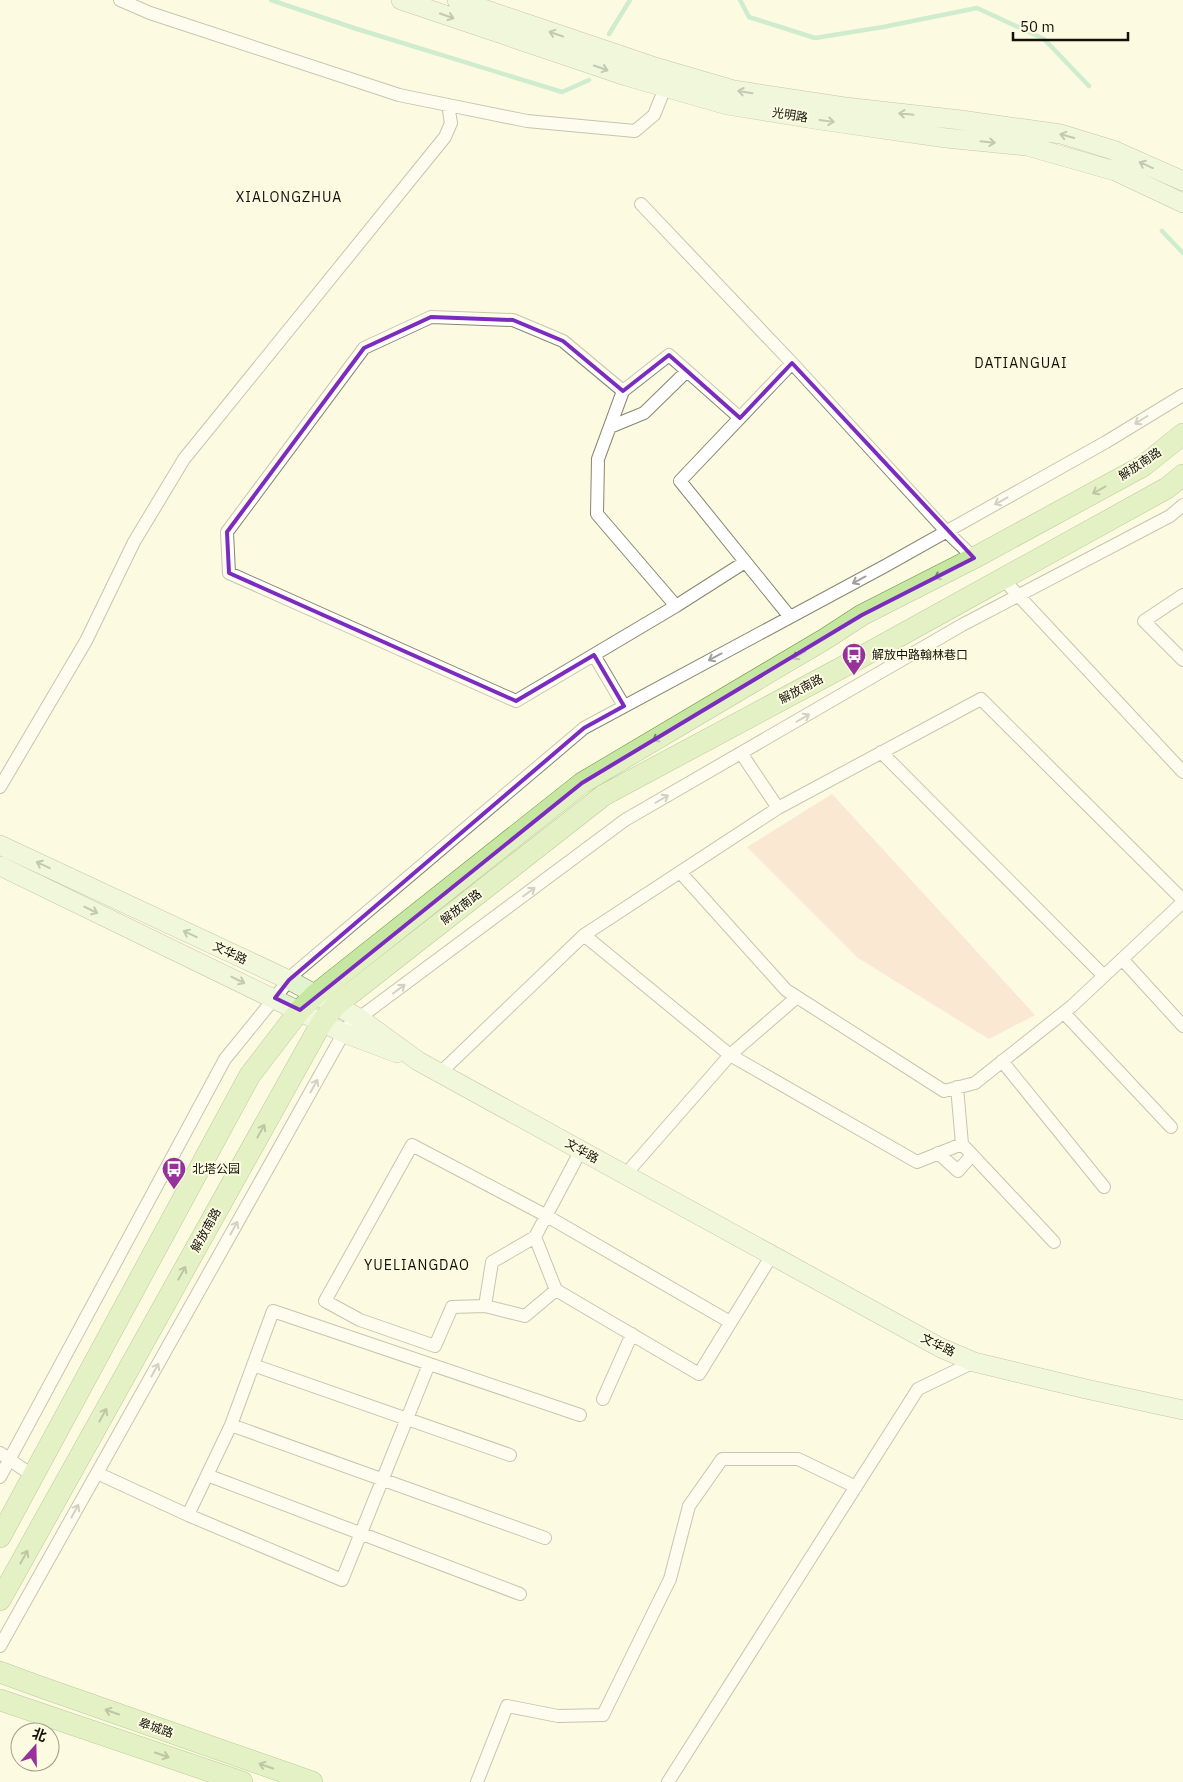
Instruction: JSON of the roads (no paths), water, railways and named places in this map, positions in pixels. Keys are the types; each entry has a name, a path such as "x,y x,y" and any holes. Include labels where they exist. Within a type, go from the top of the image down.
{"main road":[{"name":"解放南路","path":"0,1537 250,1075 300,1010 316,994 582,783 825,639 862,615 974,558 1143,466 1183,434"},
{"name":"解放南路","path":"0,1600 322,1022 336,1005 604,795 854,661 1167,488 1183,475"},
{"name":"皋城路","path":"0,1672 312,1782"},
{"name":"皋城路","path":"0,1700 242,1782"}],"street":[{"path":"120,0 150,13 399,95 527,121 635,131 654,116 666,79"},
{"name":"光明路","path":"401,0 626,76 666,79 845,107 962,120 1061,134 1113,150 1180,180"},
{"name":"光明路","path":"457,0 666,79 727,105 946,138 1027,146 1115,171 1179,201"},
{"path":"0,787 86,641 134,542 184,459 445,137 451,122 448,105"},
{"path":"641,204 792,363 946,531 974,558"},
{"path":"623,391 563,340 513,320 431,317 364,348 228,532 229,573 516,700 676,606 746,562"},
{"path":"676,606 597,514 598,459 623,391 669,355 740,418"},
{"path":"790,617 680,481 792,363"},
{"path":"610,427 644,413 687,370"},
{"path":"0,1477 5,1456 225,1059 295,973 584,728 790,617 1106,442 1183,394"},
{"path":"0,1646 347,1027 625,820 962,625 1170,516 1183,505"},
{"path":"1002,578 1183,772"},
{"path":"1183,595 1144,621 1183,660"},
{"path":"594,655 624,706"},
{"path":"440,1074 584,936 680,872 778,808 981,698 1183,901 1064,1012 975,1083 944,1091 786,990 680,872"},
{"path":"881,752 1104,976"},
{"path":"741,753 778,808"},
{"name":"文华路","path":"0,845 316,994 359,1018 418,1061 440,1074 941,1348 974,1362 1183,1410"},
{"name":"文华路","path":"0,866 344,1033 418,1061"},
{"path":"584,936 730,1055 917,1162 962,1144"},
{"path":"1122,959 1183,1026"},
{"path":"625,1174 730,1055 797,997"},
{"path":"1064,1012 1171,1127"},
{"path":"1002,1061 1104,1188"},
{"path":"957,1087 962,1144 1054,1242"},
{"path":"556,1290 525,1316 485,1306 452,1307 435,1346 360,1320 325,1301 412,1144 545,1215 730,1322"},
{"path":"485,1306 492,1262 535,1237 581,1150"},
{"path":"938,1153 958,1172 972,1155"},
{"path":"535,1237 556,1290 699,1374 772,1255"},
{"path":"188,1515 231,1425 273,1311 580,1415"},
{"path":"602,1399 632,1334"},
{"path":"668,1782 918,1389 974,1362"},
{"path":"97,1473 188,1515 342,1580 429,1364"},
{"path":"253,1365 510,1455"},
{"path":"231,1425 545,1538"},
{"path":"5,1456 33,1476"},
{"path":"477,1782 507,1706 558,1716 603,1715 670,1579 689,1506 722,1459 798,1459 856,1487"},
{"path":"207,1475 520,1594"}],"waterway":[{"path":"271,0 357,29 562,92 589,80"},
{"path":"609,34 630,0"},
{"path":"740,0 749,17 815,38 883,27 977,8 1044,39 1089,86"},
{"path":"1162,231 1183,253"}],"place":[{"name":"解放中路翰林巷口","path":"854,676"},
{"name":"北塔公园","path":"174,1190"}],"district":[{"name":"XIALONGZHUA","path":"289,197"},
{"name":"DATIANGUAI","path":"1021,363"},
{"name":"YUELIANGDAO","path":"417,1265"}]}
